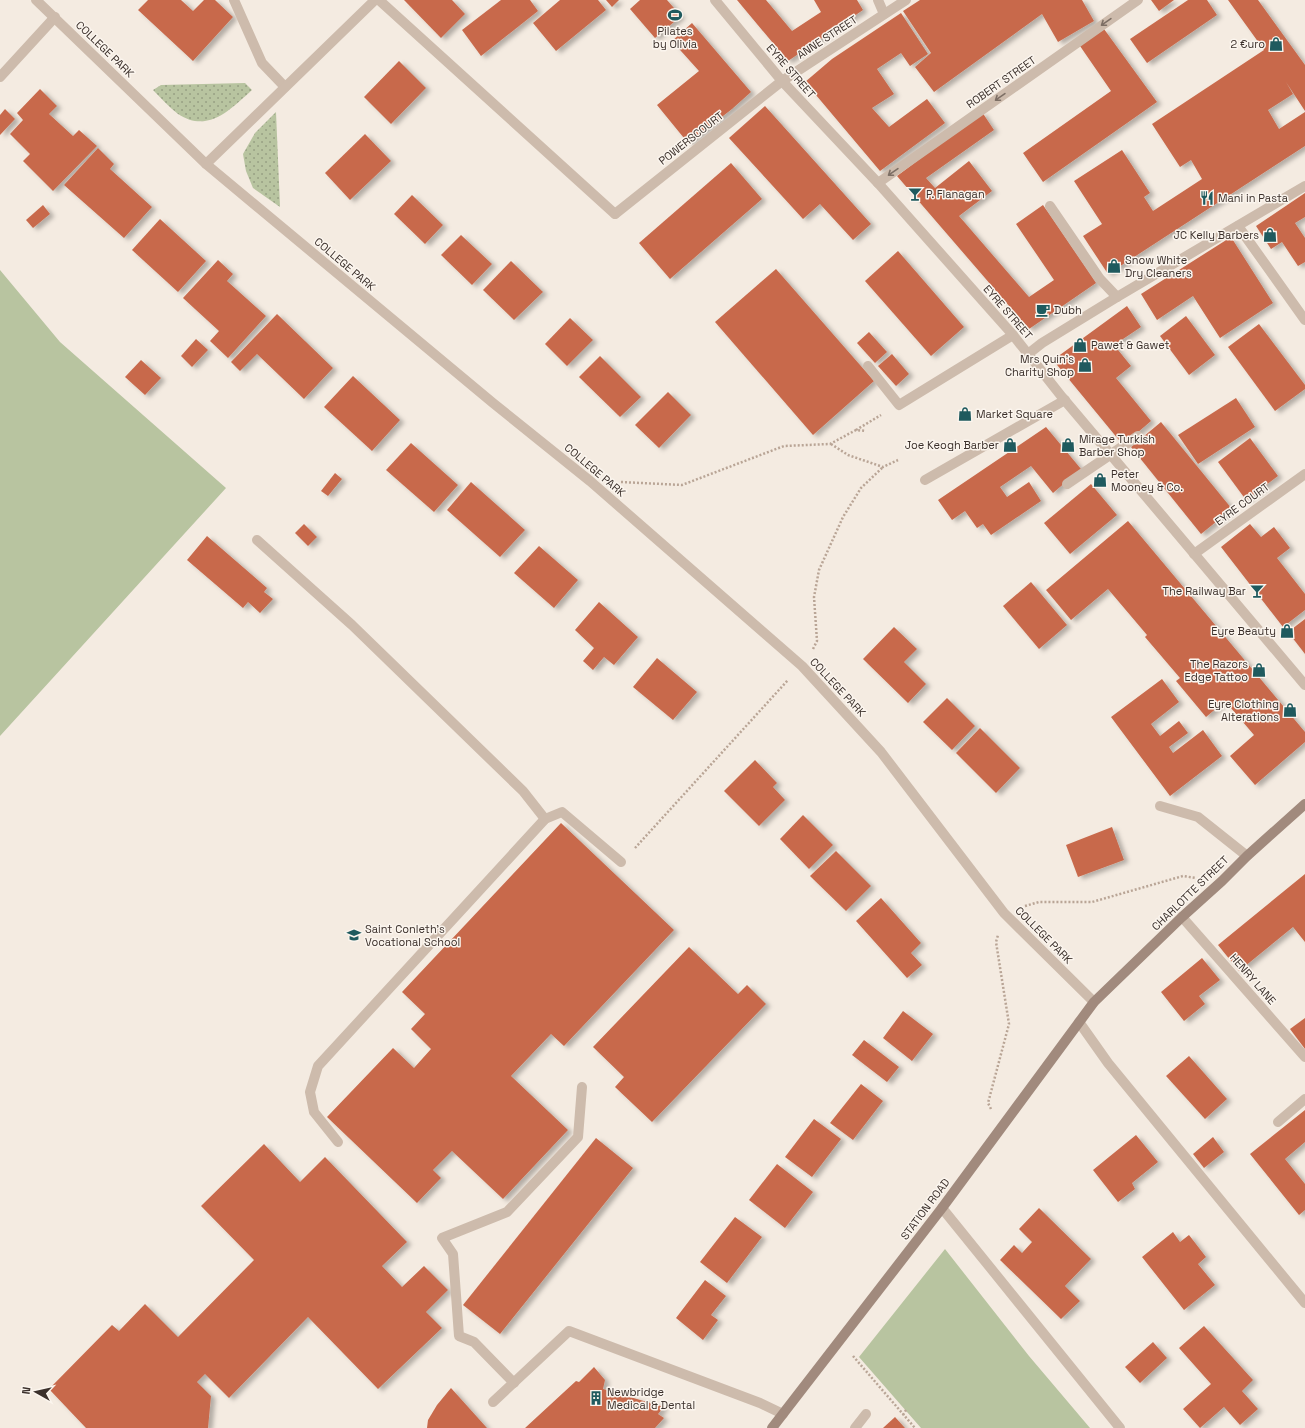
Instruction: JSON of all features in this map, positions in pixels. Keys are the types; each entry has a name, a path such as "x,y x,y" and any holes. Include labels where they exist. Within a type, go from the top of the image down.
{"main road":[{"name":"CHARLOTTE STREET","path":"1094,1002 1247,856 1305,804"},
{"name":"STATION ROAD","path":"772,1428 942,1208 1094,1002"}],"street":[{"name":"COLLEGE PARK","path":"36,0 206,164 487,398 590,481 802,666 881,752 1004,913 1094,1002"},
{"path":"234,0 262,63 285,87"},
{"path":"206,164 375,0"},
{"name":"POWERSCOURT","path":"379,0 615,214 782,81"},
{"name":"EYRE STREET","path":"715,0 782,81 878,183 1013,335 1065,400 1305,685"},
{"path":"878,0 884,14"},
{"name":"ANNE STREET","path":"782,81 906,0"},
{"name":"ROBERT STREET","path":"878,183 1138,0"},
{"path":"0,77 55,17"},
{"path":"1028,354 1042,343 1117,297 1305,186"},
{"path":"1050,206 1100,279 1117,297"},
{"path":"1238,226 1305,320"},
{"path":"868,366 899,405 1013,335"},
{"path":"925,480 1065,400"},
{"path":"1066,484 1138,436"},
{"name":"EYRE COURT","path":"1194,554 1305,474"},
{"path":"257,540 358,630 523,791 545,819"},
{"path":"1160,806 1198,817 1247,856"},
{"path":"338,1142 314,1112 310,1092 318,1066 545,819 562,812 621,862"},
{"name":"HENRY LANE","path":"1182,918 1305,1057"},
{"path":"1079,1022 1108,1063 1305,1303"},
{"path":"514,1383 474,1342 459,1336 453,1254 442,1238 506,1212 578,1137 582,1086"},
{"path":"1278,1122 1305,1099"},
{"path":"942,1208 1120,1428"},
{"path":"493,1402 569,1332 753,1400 783,1414"},
{"path":"854,1428 866,1414"}],"path":[{"path":"590,481 682,485 784,446 830,444 899,405"},
{"path":"856,430 866,431"},
{"path":"830,444 848,455 883,467"},
{"path":"621,862 802,666 808,662 817,641 814,597 819,570 843,517 861,488 883,467 898,460"},
{"path":"840,1340 915,1428"},
{"path":"903,1415 906,1410"}],"green space":[{"path":"245,83 252,90 236,105 218,117 199,121 189,119 178,114 153,90 161,85"},
{"path":"276,112 280,207 253,188 246,171 243,154 255,133"},
{"path":"0,270 60,342 226,488 0,736"},
{"path":"945,1249 1029,1356 1090,1428 921,1428 859,1357"}],"building":[{"path":"148,0 181,0 193,11 204,0 215,0 233,17 193,61 138,10"},
{"path":"404,0 452,0 465,14 441,38"},
{"path":"501,0 530,0 538,11 481,56 462,30"},
{"path":"560,0 598,0 606,10 556,51 533,23"},
{"path":"606,0 619,0 612,7"},
{"path":"640,0 667,0 681,16 655,38 630,9"},
{"path":"737,0 766,0 792,31 821,12 814,0 857,0 863,10 788,61"},
{"path":"920,0 1082,0 1094,21 1058,42 1042,14 934,92 915,67 931,53 903,11"},
{"path":"1151,0 1174,0 1159,11"},
{"path":"1188,0 1207,0 1217,15 1147,63 1130,39"},
{"path":"1228,0 1258,0 1305,65 1305,111 1286,82 1293,94 1268,110 1279,129 1305,112 1305,146 1108,274 1083,236 1102,224 1074,181 1122,150 1150,193 1144,197 1153,211 1202,179 1191,160 1180,167 1152,124 1264,50"},
{"path":"901,13 928,54 910,66 901,53 877,69 894,94 872,108 889,127 927,99 945,123 880,171 805,82 832,59"},
{"path":"692,23 751,92 732,109 688,143 657,105 699,71 672,41"},
{"path":"1104,29 1157,102 1043,182 1023,153 1111,91 1080,46"},
{"path":"399,61 426,88 391,124 364,97"},
{"path":"40,89 57,106 49,114 73,136 79,130 97,146 53,191 23,161 30,154 10,134 23,120 17,113"},
{"path":"765,106 871,224 853,240 820,204 803,219 729,138"},
{"path":"5,109 15,119 0,135 0,115"},
{"path":"982,112 994,130 926,178 935,188 969,161 992,191 959,216 1029,297 1054,280 1016,224 1043,205 1096,283 1029,329 897,176"},
{"path":"365,134 391,161 350,200 325,173"},
{"path":"98,148 114,164 110,169 152,207 124,238 64,185"},
{"path":"731,163 762,199 670,279 639,243"},
{"path":"1305,193 1305,217 1295,223 1305,238 1305,262 1298,266 1282,242 1271,249 1256,226"},
{"path":"412,195 443,225 425,244 394,214"},
{"path":"43,205 50,214 33,228 26,220"},
{"path":"160,219 206,261 178,292 132,250"},
{"path":"461,235 492,264 472,285 441,255"},
{"path":"1231,237 1273,303 1220,338 1193,296 1157,320 1141,294"},
{"path":"898,251 964,327 931,356 865,281"},
{"path":"218,260 233,274 227,281 266,316 228,358 210,341 219,331 183,298"},
{"path":"511,261 543,292 514,320 483,290"},
{"path":"776,269 874,381 813,435 715,322"},
{"path":"1127,306 1141,327 1114,345 1131,366 1116,378 1151,421 1123,445 1053,360"},
{"path":"277,314 333,368 304,399 257,354 240,371 231,362"},
{"path":"1186,316 1215,355 1189,375 1160,336"},
{"path":"570,318 593,340 567,366 545,344"},
{"path":"1259,324 1305,385 1305,389 1275,411 1228,347"},
{"path":"869,332 887,352 875,363 857,343"},
{"path":"196,339 208,350 192,367 181,356"},
{"path":"892,354 909,374 896,386 878,366"},
{"path":"600,356 641,397 620,417 579,377"},
{"path":"141,360 161,378 145,395 125,377"},
{"path":"353,376 400,420 372,451 324,407"},
{"path":"668,392 691,415 659,448 635,425"},
{"path":"1236,398 1255,427 1198,464 1178,435"},
{"path":"1161,422 1232,509 1201,534 1131,447"},
{"path":"1046,427 1081,469 1053,493 1031,466 1000,487 1007,497 1029,482 1041,501 991,535 983,524 977,528 965,511 952,520 938,500"},
{"path":"1250,438 1278,476 1246,500 1218,462"},
{"path":"411,443 458,485 434,512 386,470"},
{"path":"335,473 342,479 328,496 321,491"},
{"path":"471,482 525,530 500,557 447,510"},
{"path":"1091,484 1117,515 1070,554 1044,523"},
{"path":"1128,521 1305,732 1305,742 1255,785 1230,756 1254,735 1225,701 1206,717 1176,681 1180,678 1145,637 1147,635 1108,589 1071,620 1046,590"},
{"path":"304,524 317,537 308,546 295,533"},
{"path":"1250,524 1261,537 1274,527 1290,548 1277,558 1305,594 1305,610 1283,627 1221,547"},
{"path":"207,536 267,588 264,592 273,599 260,613 248,602 243,608 187,560"},
{"path":"539,546 578,580 554,608 514,573"},
{"path":"1031,582 1067,625 1039,649 1003,606"},
{"path":"599,602 638,637 614,665 604,657 593,670 583,661 594,648 575,630"},
{"path":"1305,619 1305,654 1288,632"},
{"path":"894,627 917,649 904,662 926,684 908,703 863,659"},
{"path":"657,658 697,692 673,720 633,687"},
{"path":"1162,679 1179,702 1151,724 1160,736 1179,721 1188,733 1169,747 1173,753 1203,730 1222,756 1170,796 1111,717"},
{"path":"947,698 975,726 952,750 923,722"},
{"path":"980,728 1020,768 996,793 956,753"},
{"path":"755,760 777,783 773,787 785,800 759,826 724,791"},
{"path":"803,815 833,845 809,869 780,839"},
{"path":"561,823 674,930 564,1046 551,1034 511,1076 568,1130 503,1199 452,1151 433,1170 441,1178 417,1203 327,1117 393,1048 414,1068 431,1049 411,1029 425,1014 402,992"},
{"path":"1112,827 1124,860 1078,877 1066,845"},
{"path":"836,851 871,886 846,911 810,876"},
{"path":"1305,874 1305,942 1293,927 1239,971 1218,945"},
{"path":"881,898 921,943 911,953 922,965 907,978 856,921"},
{"path":"689,947 738,994 747,985 766,1004 652,1122 615,1087 624,1077 593,1047"},
{"path":"1202,958 1220,980 1199,996 1205,1004 1184,1021 1161,992"},
{"path":"903,1011 933,1034 912,1061 883,1038"},
{"path":"1305,1018 1305,1049 1290,1029"},
{"path":"864,1040 899,1067 887,1082 852,1055"},
{"path":"1189,1056 1227,1099 1205,1119 1166,1076"},
{"path":"861,1084 883,1101 853,1140 830,1123"},
{"path":"1305,1110 1305,1142 1285,1159 1305,1184 1305,1210 1299,1215 1250,1154"},
{"path":"814,1119 841,1139 812,1177 785,1157"},
{"path":"1136,1135 1158,1162 1132,1183 1135,1189 1118,1202 1093,1170"},
{"path":"1213,1137 1224,1152 1204,1168 1193,1154"},
{"path":"596,1138 633,1168 500,1334 463,1305"},
{"path":"264,1144 300,1182 325,1157 407,1242 382,1266 402,1287 424,1266 448,1290 426,1312 442,1328 378,1389 308,1317 229,1398 205,1374 197,1382 211,1396 208,1428 86,1428 49,1389 112,1325 119,1331 145,1304 178,1337 254,1260 201,1206"},
{"path":"777,1164 813,1192 785,1228 749,1200"},
{"path":"1039,1208 1091,1259 1065,1286 1080,1301 1061,1319 1000,1260 1014,1245 1022,1253 1032,1242 1019,1229"},
{"path":"735,1217 762,1237 727,1283 700,1262"},
{"path":"1173,1232 1180,1242 1189,1235 1206,1257 1198,1264 1215,1285 1184,1310 1142,1257"},
{"path":"705,1280 726,1296 711,1315 718,1320 703,1340 676,1318"},
{"path":"1204,1326 1253,1380 1242,1391 1258,1409 1240,1425 1224,1407 1200,1428 1183,1409 1211,1384 1179,1348"},
{"path":"1153,1342 1167,1358 1140,1383 1125,1367"},
{"name":"Newbridge Medical & Dental","path":"594,1367 605,1380 603,1389 664,1407 658,1414 664,1418 655,1428 525,1428 576,1381 579,1382"},
{"path":"451,1388 487,1428 427,1428 428,1420 437,1405"},
{"path":"895,1417 905,1428 883,1428"}],"place":[{"name":"Pilates by Olivia","path":"675,15"},
{"name":"2 €uro","path":"1276,44"},
{"name":"P. Flanagan","path":"915,194"},
{"name":"Mani in Pasta","path":"1207,198"},
{"name":"JC Kelly Barbers","path":"1270,235"},
{"name":"Snow White Dry Cleaners","path":"1114,266"},
{"name":"Dubh","path":"1043,310"},
{"name":"Pawet & Gawet","path":"1080,345"},
{"name":"Mrs Quin's Charity Shop","path":"1085,365"},
{"name":"Market Square","path":"965,414"},
{"name":"Joe Keogh Barber","path":"1010,445"},
{"name":"Mirage Turkish Barber Shop","path":"1068,445"},
{"name":"Peter Mooney & Co.","path":"1100,480"},
{"name":"The Railway Bar","path":"1257,591"},
{"name":"Eyre Beauty","path":"1287,631"},
{"name":"The Razors Edge Tattoo","path":"1259,670"},
{"name":"Eyre Clothing Alterations","path":"1290,710"},
{"name":"Saint Conleth's Vocational School","path":"354,935"},
{"name":"Newbridge Medical & Dental","path":"596,1398"}]}
